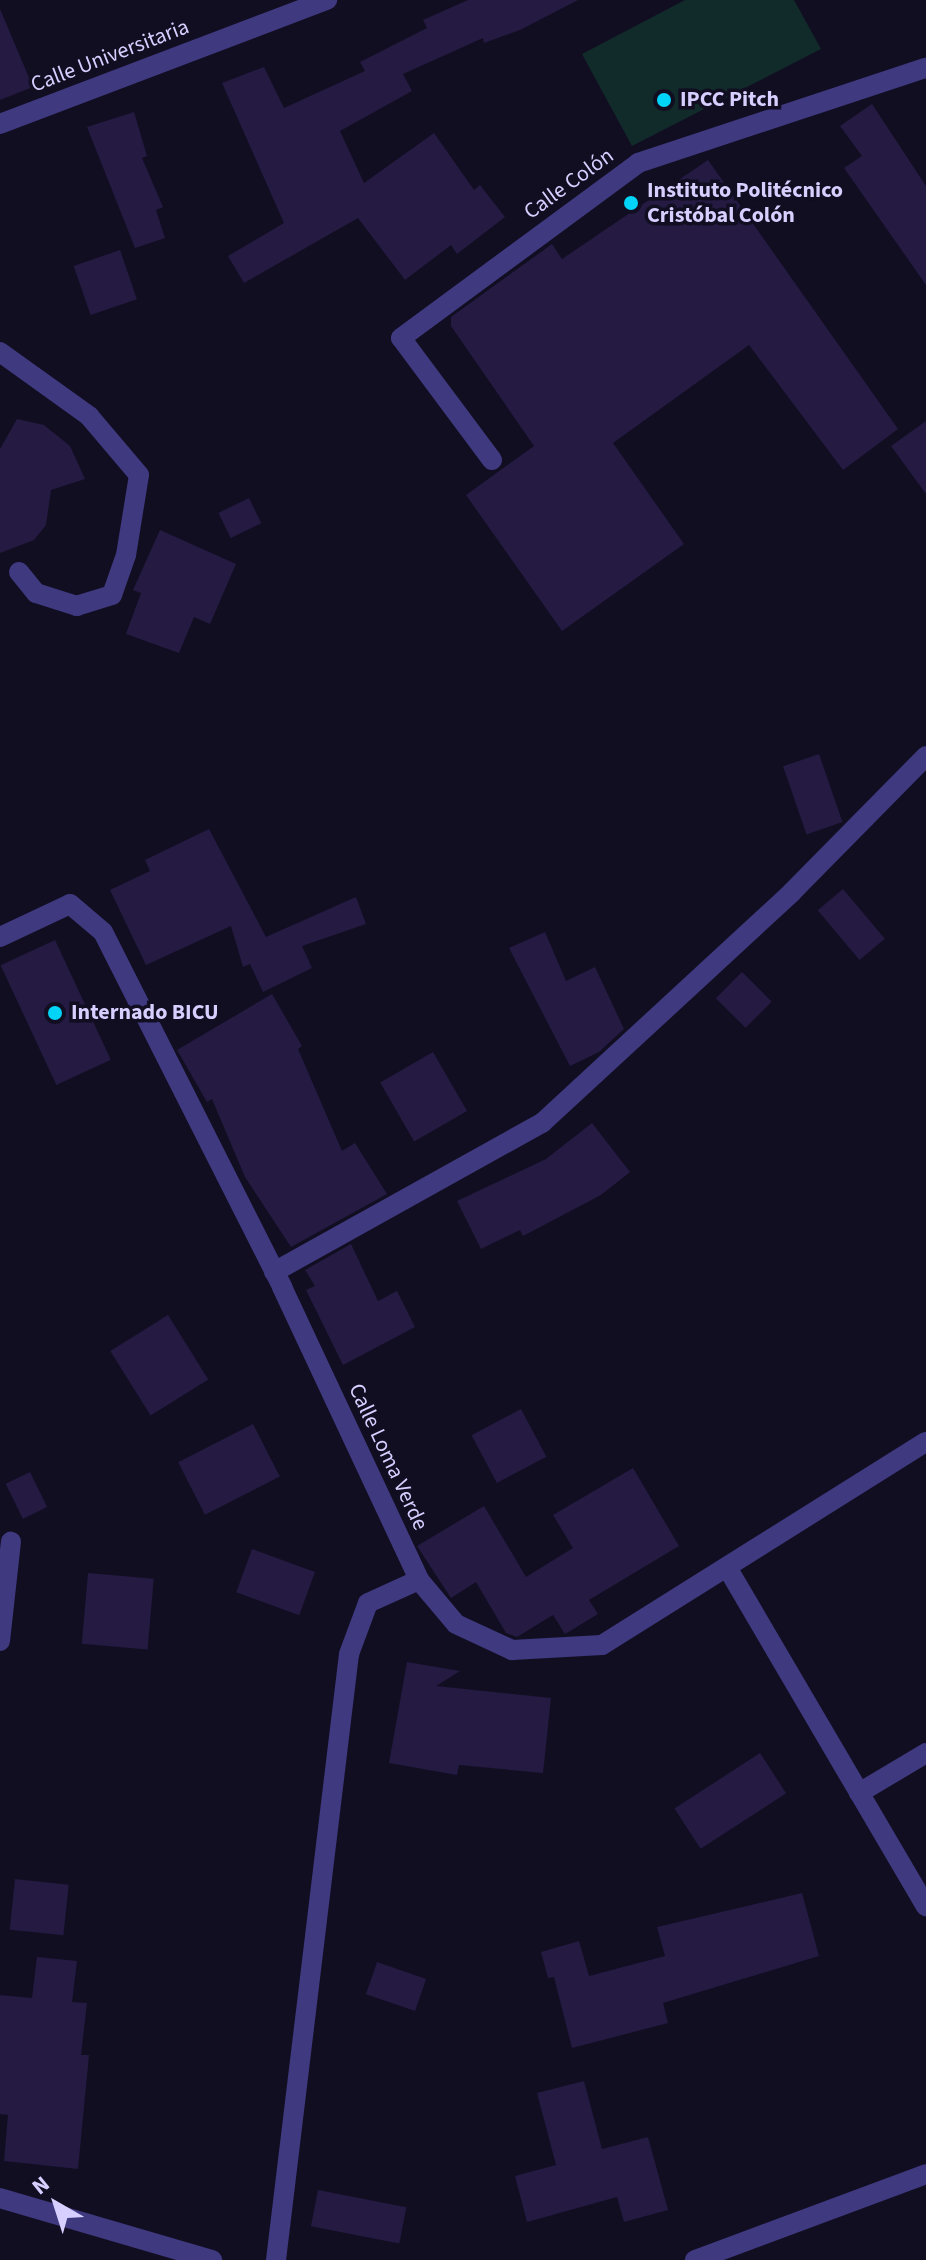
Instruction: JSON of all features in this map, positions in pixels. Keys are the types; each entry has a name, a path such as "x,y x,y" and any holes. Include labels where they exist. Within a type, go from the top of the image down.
{"street":[{"name":"Calle Universitaria","path":"0,124 327,0"},
{"name":"Calle Colón","path":"492,460 401,338 638,163 926,68"},
{"path":"0,352 89,416 139,475 126,555 112,595 77,606 36,593 19,572"},
{"path":"274,1272 542,1123 792,892 926,756"},
{"name":"Calle Loma Verde","path":"0,937 70,904 103,932 274,1272 419,1580 456,1624 512,1650 552,1651 602,1645 728,1569 926,1442"},
{"path":"0,1641 11,1542"},
{"path":"728,1569 926,1906"},
{"path":"276,2260 349,1654 368,1603 419,1580"},
{"path":"859,1793 926,1753"},
{"path":"695,2260 926,2174"},
{"path":"0,2198 212,2260"}],"green space":[{"name":"IPCC Pitch","path":"685,0 794,0 821,49 632,146 582,54"}],"building":[{"path":"468,0 578,0 520,30 484,43 483,38 403,74 412,91 340,131 364,183 434,133 474,190 480,185 505,217 457,254 451,245 405,280 358,218 244,283 228,256 284,223 222,83 264,67 284,108 365,71 360,62 427,28 423,20"},
{"path":"0,9 33,87 0,100"},
{"path":"872,104 926,186 926,285 844,168 862,156 840,126"},
{"path":"134,112 147,156 142,158 163,207 156,210 165,238 135,248 87,127"},
{"path":"708,160 898,429 843,470 749,345 613,443 684,544 562,631 466,495 534,446 451,326 451,317 552,244 562,259"},
{"path":"120,250 137,299 91,315 74,266"},
{"path":"17,419 44,425 70,446 85,479 51,490 46,525 34,540 0,553 0,449"},
{"path":"926,421 926,494 891,446"},
{"path":"249,498 261,523 231,538 218,513"},
{"path":"160,530 236,564 210,624 194,617 179,653 126,634 141,593 133,590"},
{"path":"819,754 842,822 807,834 783,766"},
{"path":"209,829 266,937 356,897 366,924 302,946 312,968 263,992 250,964 243,967 231,926 146,965 110,890 150,871 145,860"},
{"path":"843,889 885,939 860,960 818,910"},
{"path":"545,932 566,981 595,967 624,1029 599,1052 570,1066 509,948"},
{"name":"Internado BICU","path":"55,940 111,1060 56,1085 1,965"},
{"path":"742,972 772,1002 746,1028 716,998"},
{"path":"272,994 302,1046 298,1049 342,1151 355,1143 387,1194 291,1247 245,1177 212,1099 207,1102 177,1050"},
{"path":"433,1052 467,1111 414,1141 380,1082"},
{"path":"592,1123 630,1172 601,1195 523,1236 520,1230 481,1249 457,1201 546,1159"},
{"path":"351,1244 378,1301 397,1291 415,1327 343,1365 306,1290 315,1286 305,1270"},
{"path":"168,1315 208,1379 151,1415 110,1351"},
{"path":"521,1409 546,1457 497,1483 472,1435"},
{"path":"253,1424 280,1477 205,1515 178,1462"},
{"path":"633,1468 679,1546 589,1600 598,1614 565,1634 553,1615 517,1637 506,1633 476,1582 451,1598 417,1546 484,1506 526,1577 573,1548 553,1515"},
{"path":"30,1472 47,1507 23,1519 6,1484"},
{"path":"252,1549 315,1572 299,1615 236,1592"},
{"path":"88,1573 154,1579 148,1649 82,1644"},
{"path":"407,1662 460,1671 436,1686 551,1698 543,1773 459,1765 457,1775 389,1763"},
{"path":"760,1753 786,1793 701,1849 674,1809"},
{"path":"15,1879 69,1885 63,1935 10,1930"},
{"path":"802,1893 819,1956 663,2003 668,2023 572,2048 554,1977 548,1978 541,1952 579,1941 589,1976 665,1956 657,1927"},
{"path":"37,1957 77,1961 72,2002 87,2003 81,2055 89,2055 78,2169 4,2161 8,2115 0,2114 0,1995 32,1998"},
{"path":"377,1962 426,1979 415,2011 366,1994"},
{"path":"584,2081 602,2149 648,2137 668,2210 624,2222 617,2197 527,2222 515,2176 556,2165 537,2093"},
{"path":"318,2190 406,2207 399,2243 311,2226"}],"place":[{"name":"IPCC Pitch","path":"664,100"},
{"name":"Instituto Politécnico Cristóbal Colón","path":"631,203"},
{"name":"Internado BICU","path":"55,1013"}]}
